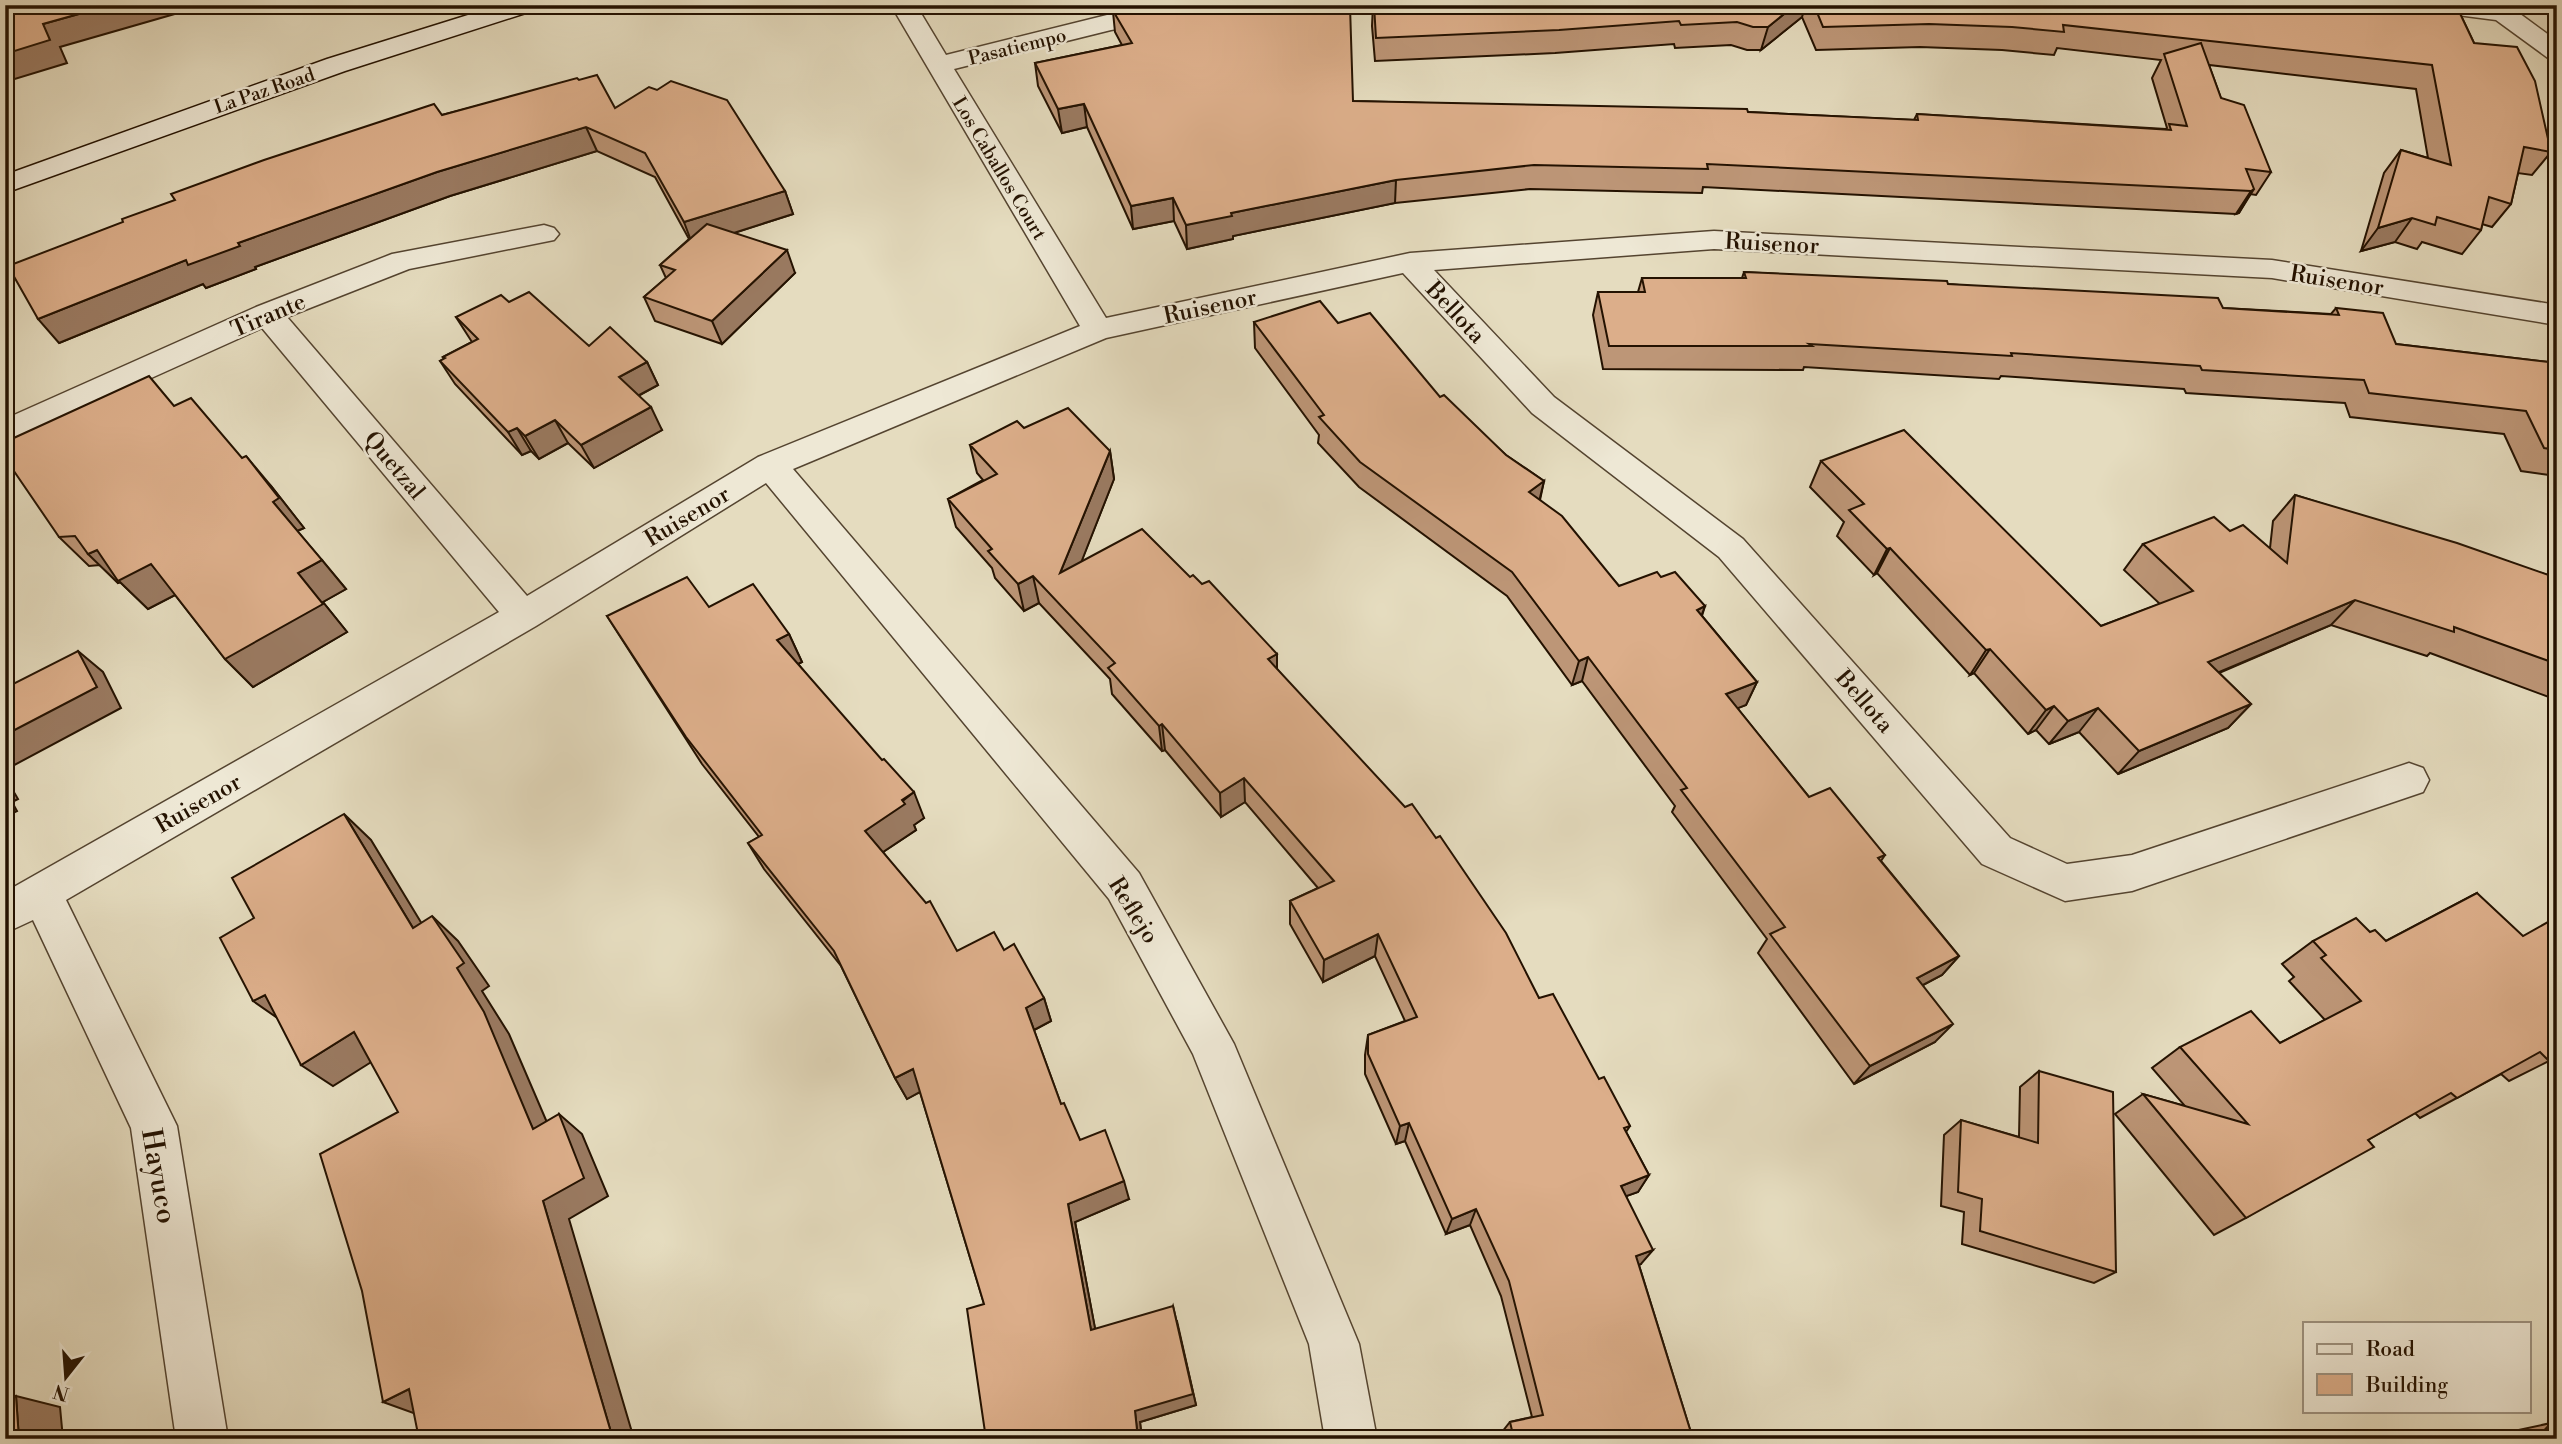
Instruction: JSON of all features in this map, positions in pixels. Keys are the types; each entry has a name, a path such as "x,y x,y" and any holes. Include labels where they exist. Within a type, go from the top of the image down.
{"street":[{"name":"La Paz Road","path":"5,185 273,86 526,5"},
{"name":"Los Caballos Court","path":"903,5 1098,330"},
{"name":"Pasatiempo","path":"938,65 1111,22 1219,5"},
{"path":"2434,5 2503,13 2557,53"},
{"name":"Tirante","path":"5,433 267,314 402,261 544,234"},
{"name":"Ruisenor","path":"23,904 523,616 769,465 1098,330 1410,262 1714,240 2272,269 2557,315"},
{"name":"Bellota","path":"1410,262 1544,405 1731,548 1996,851 2065,883 2132,873 2409,780"},
{"name":"Quetzal","path":"267,314 523,616"},
{"name":"Reflejo","path":"769,465 1124,886 1212,1044 1265,1180 1334,1344 1352,1439"},
{"name":"Hayuco","path":"23,904 154,1126 202,1439"}],"building":[{"path":"5,5 111,5 43,24 50,40 5,54"},
{"path":"1135,5 1289,5 1295,14 1350,6 1353,101 1747,109 1748,112 1918,120 1917,114 2171,130 2169,124 2187,126 2164,54 2201,43 2221,98 2244,105 2271,172 2246,169 2254,189 2251,191 1707,164 1708,169 1534,165 1396,180 1231,213 1232,216 1186,225 1173,198 1131,206 1084,104 1058,109 1035,63 1132,43 1112,9"},
{"path":"1374,5 1795,5 1768,27 1753,27 1737,22 1681,25 1679,21 1559,30 1376,38"},
{"path":"1814,5 2456,5 2474,43 2517,47 2535,81 2551,152 2524,147 2511,204 2489,197 2481,230 2437,217 2435,225 2412,218 2378,228 2401,150 2451,165 2432,65 2063,25 2064,32 1929,24 1823,27"},
{"path":"597,75 615,108 649,87 657,90 671,81 727,100 785,191 684,222 645,153 586,127 437,172 238,243 240,246 188,265 186,260 38,319 8,266 175,200 171,194 434,104 442,115"},
{"path":"707,224 787,250 712,321 644,297 675,270 660,265"},
{"path":"1744,272 1947,281 1948,284 2218,298 2223,308 2339,315 2336,308 2383,313 2396,344 2557,363 2557,450 2544,448 2526,411 2369,393 2364,380 2202,370 2200,366 2011,353 2012,356 1809,344 1812,346 1609,346 1598,292 1645,292 1642,278 1746,278"},
{"path":"529,292 589,346 610,327 647,362 619,377 651,407 581,445 555,420 525,436 517,428 508,432 440,361 478,339 456,317 501,295 509,302"},
{"path":"1320,301 1338,323 1370,313 1440,397 1444,395 1506,455 1544,481 1529,492 1562,516 1619,586 1657,572 1661,577 1675,572 1705,606 1697,610 1757,682 1726,694 1809,797 1830,788 1885,855 1878,858 1959,956 1917,978 1953,1024 1870,1066 1770,934 1785,927 1681,790 1687,788 1588,657 1579,661 1512,572 1360,462 1319,417 1324,415 1254,322"},
{"path":"149,376 174,406 191,398 242,458 246,456 279,498 273,502 322,560 298,573 323,604 225,659 151,564 118,581 97,550 88,554 75,536 59,537 5,458 5,442"},
{"path":"1068,408 1110,451 1060,573 1142,529 1190,577 1193,575 1202,584 1209,581 1277,654 1268,659 1405,807 1412,804 1436,838 1440,836 1506,933 1539,998 1553,994 1599,1079 1604,1077 1630,1126 1624,1128 1649,1175 1621,1186 1653,1250 1636,1256 1693,1439 1514,1439 1510,1422 1543,1415 1509,1281 1476,1209 1452,1219 1409,1123 1400,1126 1368,1054 1368,1035 1417,1017 1378,934 1324,960 1290,901 1334,881 1244,778 1220,793 1162,724 1159,726 1108,668 1115,663 1033,576 1018,584 988,551 992,549 948,499 997,474 970,445 1017,421 1024,428"},
{"path":"1904,430 2101,626 2193,591 2143,544 2214,517 2230,531 2243,525 2287,563 2295,495 2457,543 2557,578 2557,664 2454,627 2454,632 2355,600 2208,662 2251,704 2139,751 2098,708 2068,721 2054,706 2046,710 1990,649 1986,650 1890,548 1887,549 1849,510 1864,504 1821,461"},
{"path":"687,577 709,607 753,584 789,634 777,640 882,760 884,759 914,792 902,800 905,804 865,831 926,903 930,901 957,951 994,932 1004,950 1014,944 1044,998 1026,1008 1061,1104 1064,1103 1080,1140 1105,1130 1124,1181 1068,1204 1091,1330 1173,1306 1193,1394 1135,1411 1138,1439 986,1439 967,1309 984,1304 913,1069 895,1078 834,951 748,843 762,835 686,737 607,616"},
{"path":"78,651 97,687 5,735 5,688"},
{"path":"344,814 413,928 432,916 464,963 457,968 484,1012 533,1129 559,1114 584,1178 543,1201 613,1439 419,1439 409,1389 383,1402 362,1291 320,1154 398,1112 354,1032 301,1065 265,995 253,1001 220,938 254,918 232,878"},
{"path":"2477,893 2523,936 2557,917 2557,1056 2549,1061 2540,1052 2457,1098 2451,1093 2368,1140 2374,1147 2246,1218 2143,1094 2248,1124 2180,1047 2251,1011 2280,1043 2361,1001 2321,958 2326,955 2313,941 2356,918 2370,932 2375,930 2386,941"},
{"path":"2039,1071 2113,1092 2116,1272 1980,1231 1982,1199 1958,1192 1961,1120 2038,1143"},
{"path":"16,1396 19,1439 5,1439 5,1401"},
{"path":"2551,1423 2557,1428 2557,1439 2536,1439"}]}
